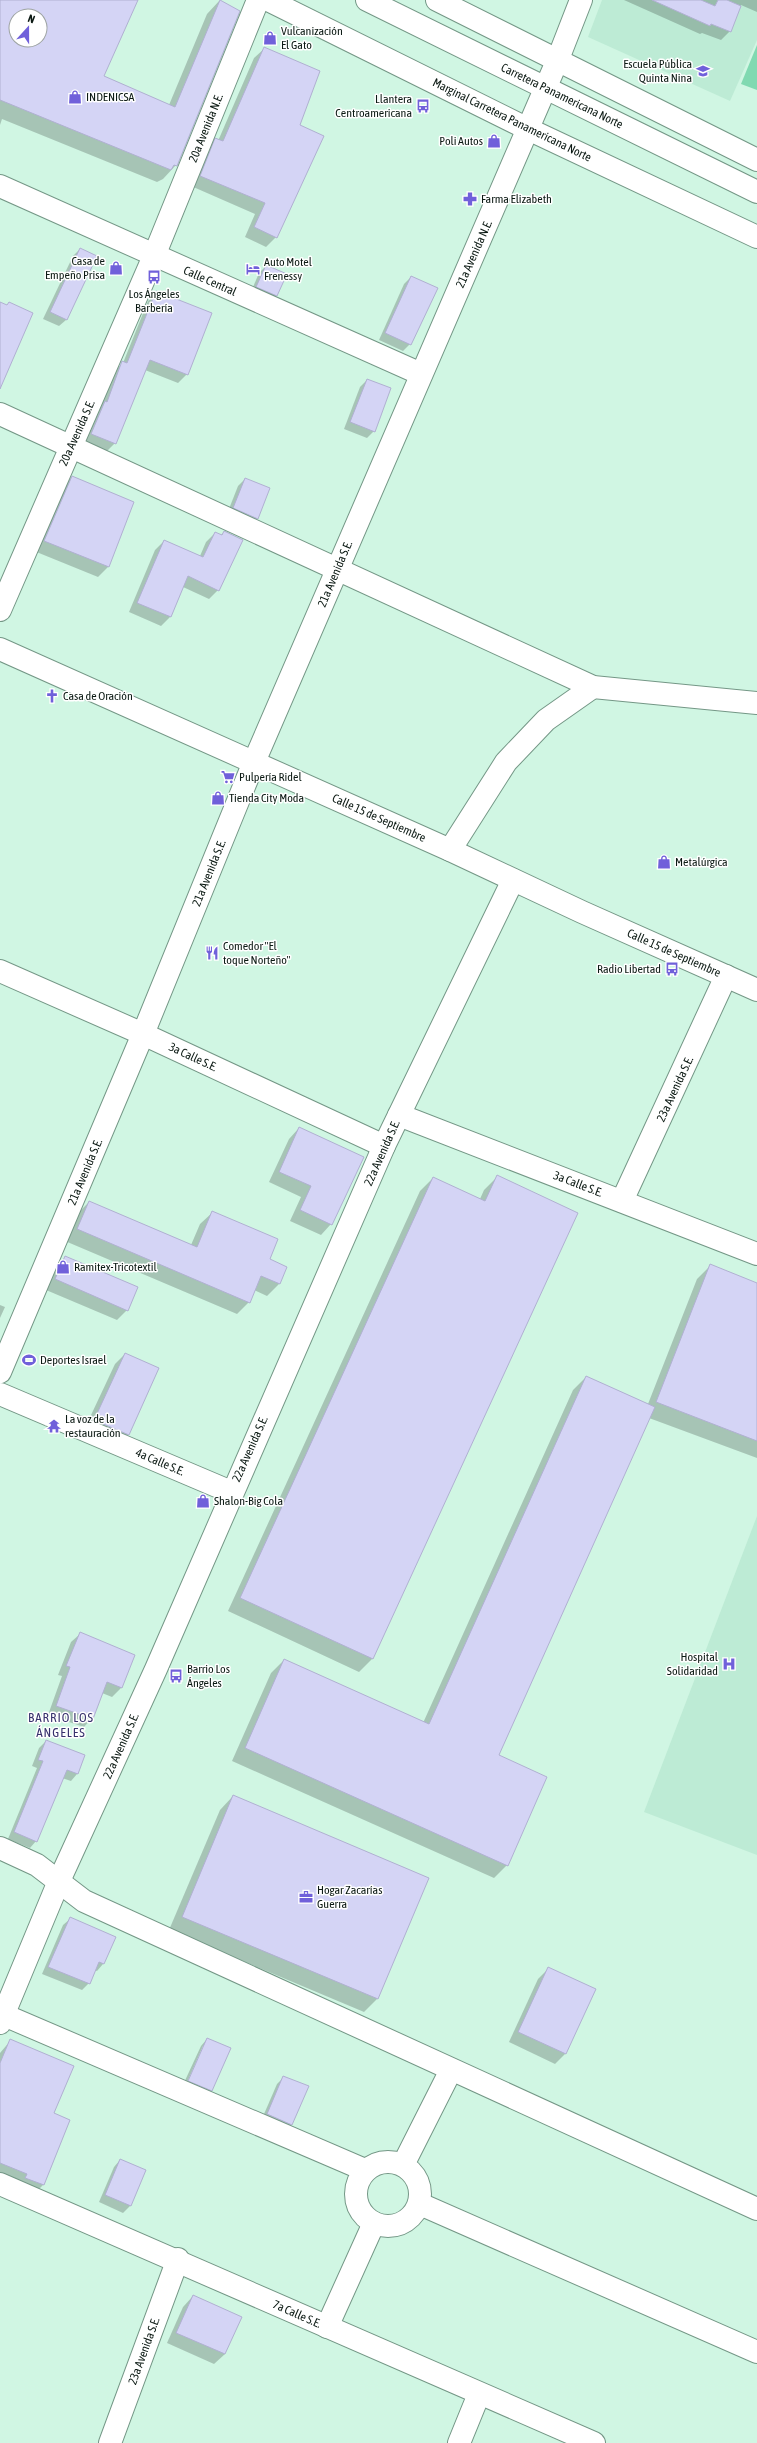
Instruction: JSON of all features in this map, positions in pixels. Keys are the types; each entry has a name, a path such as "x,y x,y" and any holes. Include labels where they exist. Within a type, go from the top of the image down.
{"main road":[{"name":"20a Avenida N.E.","path":"154,256 258,0"},
{"name":"Marginal Carretera Panamericana Norte","path":"268,0 528,129 757,237"},
{"name":"Carretera Panamericana Norte","path":"367,0 757,192"},
{"path":"437,0 648,104 757,160"},
{"name":"21a Avenida N.E.","path":"421,374 558,60 581,0"},
{"path":"477,54 488,55 530,69 540,69 558,60"},
{"path":"546,88 562,84 572,86 602,100 625,104 648,104"},
{"name":"Calle Central","path":"0,186 421,374"},
{"name":"20a Avenida S.E.","path":"0,610 154,256"},
{"name":"21a Avenida S.E.","path":"0,1372 143,1034 254,762 421,374"},
{"path":"0,414 593,687 757,703"},
{"name":"Calle 15 de Septiembre","path":"0,649 450,850 757,990"},
{"path":"450,850 506,762 546,720 593,687"},
{"name":"22a Avenida S.E.","path":"2,2019 59,1881 156,1669 231,1492 384,1146 513,880"},
{"name":"3a Calle S.E.","path":"0,971 143,1034 384,1146"},
{"name":"23a Avenida S.E.","path":"622,1201 726,976"},
{"name":"3a Calle S.E.","path":"399,1115 757,1254"},
{"name":"4a Calle S.E.","path":"0,1394 231,1492"},
{"path":"0,1848 37,1865 84,1901 757,2209"},
{"path":"2,2019 365,2170"},
{"path":"403,2165 451,2070"},
{"path":"383,2162 403,2165 412,2172 419,2182 421,2193 420,2204 413,2216 401,2224 387,2227 374,2223 364,2216 357,2205 355,2193 358,2181 365,2170 383,2162"},
{"name":"7a Calle S.E.","path":"0,2184 178,2259 479,2394 594,2443"},
{"path":"420,2204 757,2352"},
{"path":"328,2327 374,2223"},
{"name":"23a Avenida S.E.","path":"110,2443 178,2259"},
{"path":"459,2443 479,2394"}],"shaded area":[{"name":"Escuela Pública Quinta Nina","path":"602,0 757,0 757,40 730,101 588,37"},
{"name":"Hospital Solidaridad","path":"757,1516 757,1855 644,1812"}],"green space":[{"path":"757,45 757,90 741,84"}],"building":[{"path":"0,0 138,0 104,76 175,107 220,0 240,11 177,166 174,165 171,170 0,100"},
{"path":"652,0 701,0 715,6 718,0 727,0 741,6 731,32 711,24 710,26"},
{"path":"264,47 320,71 300,125 324,136 277,238 254,227 265,203 200,176 215,138 223,141"},
{"path":"80,248 97,256 67,320 50,312"},
{"path":"266,265 287,274 277,296 256,287"},
{"path":"411,276 438,288 411,345 385,333"},
{"path":"156,291 212,313 188,375 150,360 116,444 91,434 105,401 107,402 122,361 127,363"},
{"path":"0,302 7,305 9,302 33,313 0,389"},
{"path":"367,379 391,388 375,432 350,422"},
{"path":"72,476 134,502 109,567 44,541"},
{"path":"245,478 270,488 258,519 233,508"},
{"path":"224,531 243,540 219,591 188,576 171,617 137,603 164,540 203,557 215,532 222,535"},
{"path":"299,1127 364,1157 332,1225 300,1210 311,1186 279,1172"},
{"path":"497,1175 578,1213 373,1659 240,1598 433,1177 485,1201"},
{"path":"89,1201 197,1247 212,1211 278,1239 270,1259 287,1267 280,1284 261,1276 250,1303 77,1229"},
{"path":"65,1256 138,1287 128,1311 55,1279"},
{"path":"710,1264 757,1283 757,1441 656,1402"},
{"path":"125,1353 159,1368 129,1435 94,1420"},
{"path":"586,1376 655,1407 499,1755 547,1777 508,1866 245,1748 284,1659 429,1724"},
{"path":"80,1632 135,1655 122,1688 107,1682 93,1719 56,1706 70,1667 66,1666"},
{"path":"46,1740 85,1755 78,1774 67,1770 37,1842 14,1832 43,1761 38,1760"},
{"name":"Hogar Zacarías Guerra","path":"233,1795 429,1878 378,1999 182,1917"},
{"path":"70,1917 116,1937 104,1964 99,1962 90,1984 48,1967"},
{"path":"548,1967 596,1989 566,2054 518,2032"},
{"path":"207,2038 231,2048 212,2091 188,2081"},
{"path":"10,2039 74,2066 54,2113 70,2120 44,2185 25,2178 27,2174 0,2163 0,2063"},
{"path":"283,2076 309,2086 292,2125 267,2114"},
{"path":"120,2159 146,2170 131,2206 105,2195"},
{"path":"193,2295 242,2317 225,2354 176,2333"}],"place":[{"name":"Vulcanización El Gato","path":"270,38"},
{"name":"Escuela Pública Quinta Nina","path":"703,71"},
{"name":"INDENICSA","path":"75,97"},
{"name":"Llantera Centroamericana","path":"423,106"},
{"name":"Poli Autos","path":"494,141"},
{"name":"Farma Elizabeth","path":"470,199"},
{"name":"Casa de Empeño Prisa","path":"116,268"},
{"name":"Auto Motel Frenessy","path":"253,269"},
{"name":"Los Ángeles Barbería","path":"154,277"},
{"name":"Casa de Oración","path":"52,696"},
{"name":"Pulpería Ridel","path":"228,777"},
{"name":"Tienda City Moda","path":"218,798"},
{"name":"Metalúrgica","path":"664,862"},
{"name":"Comedor \"El toque Norteño\"","path":"212,953"},
{"name":"Radio Libertad","path":"672,969"},
{"name":"Ramitex-Tricotextil","path":"63,1267"},
{"name":"Deportes Israel","path":"29,1360"},
{"name":"La voz de la restauración","path":"54,1426"},
{"name":"Shalon-Big Cola","path":"203,1501"},
{"name":"Hospital Solidaridad","path":"729,1664"},
{"name":"Barrio Los Ángeles","path":"176,1676"},
{"name":"Hogar Zacarías Guerra","path":"306,1897"}],"district":[{"name":"BARRIO LOS ÁNGELES","path":"61,1724"}]}
